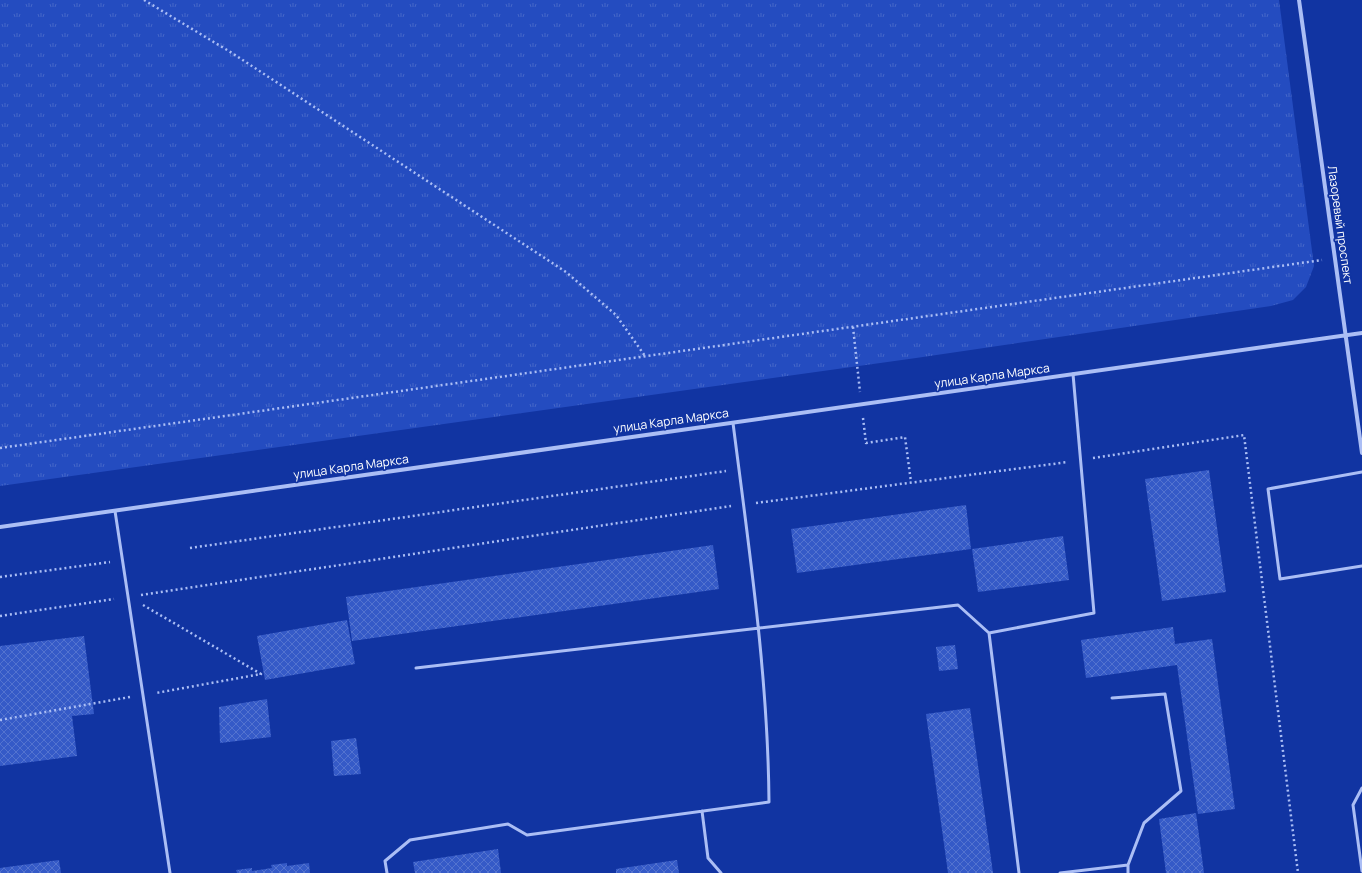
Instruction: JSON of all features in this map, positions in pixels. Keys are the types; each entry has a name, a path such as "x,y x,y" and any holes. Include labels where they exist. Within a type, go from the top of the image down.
{"street":[{"name":"Лазоревый проспект","path":"1299,0 1362,453"},
{"name":"улица Карла Маркса","path":"0,527 1362,333"}],"lane":[{"path":"989,633 1094,613 1073,374"},
{"path":"387,873 385,861 410,840 508,824 527,835 769,802 769,766 760,628 733,423"},
{"path":"1362,472 1268,489 1280,579 1362,566"},
{"path":"115,511 170,873"},
{"path":"416,668 958,605 989,633 1019,873"},
{"path":"1112,698 1165,694 1181,791 1144,823 1128,864 1128,873"},
{"path":"1362,788 1353,805 1362,871"},
{"path":"702,811 708,858 721,873"},
{"path":"1060,873 1128,864"}],"path":[{"path":"144,0 232,53 566,272 616,315 645,356"},
{"path":"0,448 1335,258"},
{"path":"0,616 743,505 1080,460 1244,435 1298,873"},
{"path":"190,548 739,470"},
{"path":"0,577 122,560"}],"green space":[{"path":"0,0 1279,0 1314,266 1306,287 1293,300 1271,306 916,358 0,486"}],"building":[{"path":"1209,470 1226,592 1162,601 1145,479"},
{"path":"966,505 971,549 797,573 791,529"},
{"path":"1063,536 1069,580 978,592 972,549"},
{"path":"713,545 719,589 352,641 346,597"},
{"path":"347,620 355,664 265,680 257,636"},
{"path":"1173,627 1175,644 1212,639 1235,809 1198,814 1177,665 1086,678 1081,640"},
{"path":"84,636 94,714 72,716 77,756 0,766 0,646"},
{"path":"955,645 958,669 939,671 936,647"},
{"path":"267,699 271,737 220,743 219,707"},
{"path":"970,708 993,873 948,873 926,714"},
{"path":"356,738 361,774 334,776 331,741"},
{"path":"1196,813 1204,873 1166,873 1159,819"},
{"path":"498,849 501,873 415,873 413,862"},
{"path":"59,860 61,873 0,873 0,868"},
{"path":"677,860 679,873 616,873 616,869"},
{"path":"287,863 287,866 309,863 310,873 237,873 236,870 252,868 252,871 272,868 271,865"}]}
